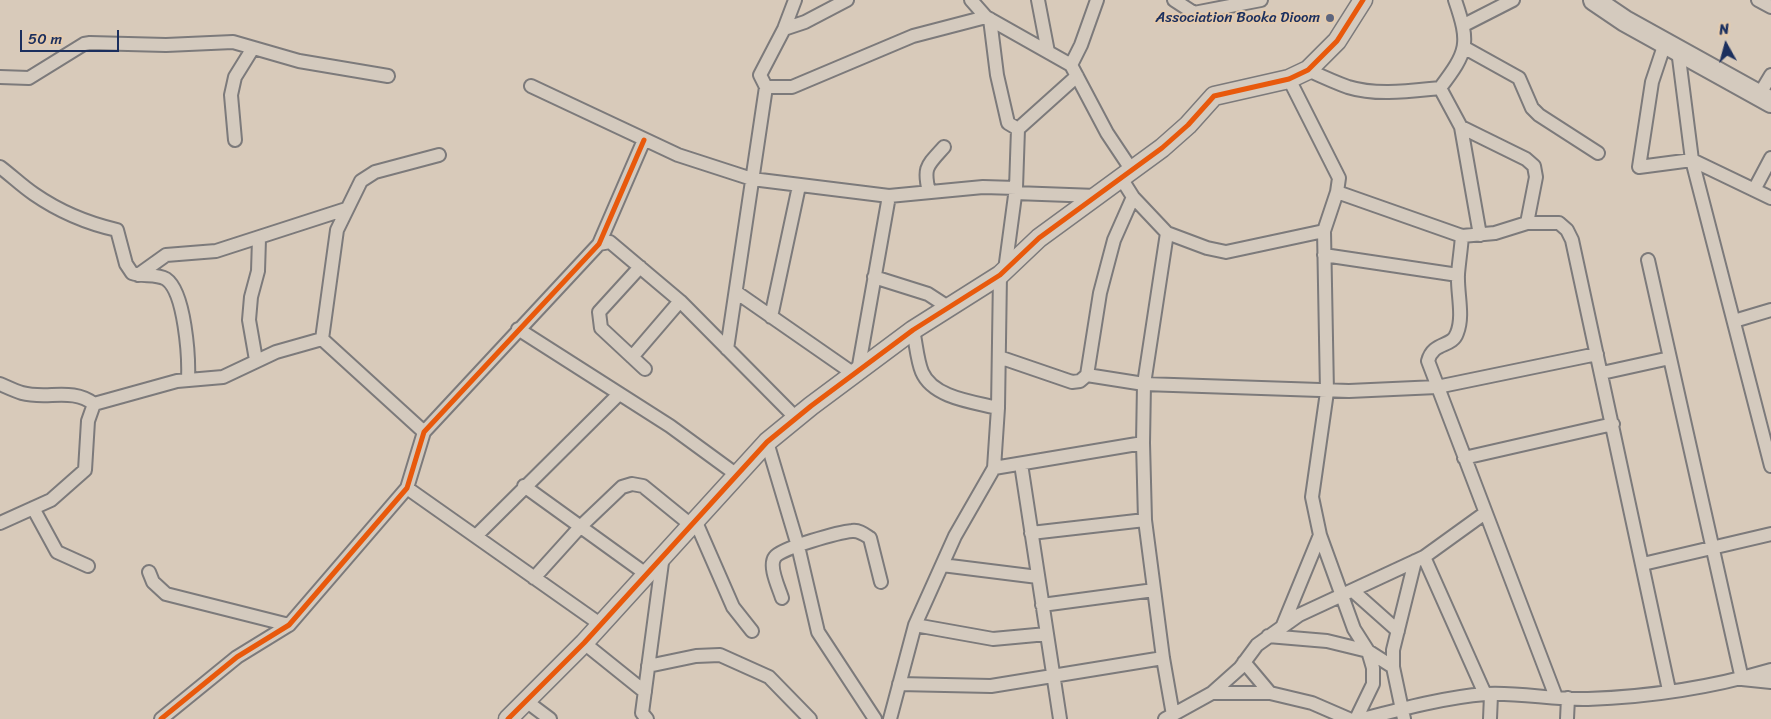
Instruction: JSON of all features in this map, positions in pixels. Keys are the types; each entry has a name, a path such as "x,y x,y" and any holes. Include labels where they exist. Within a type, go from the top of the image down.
{"main road":[{"path":"1594,0 1671,46 1765,98"}],"street":[{"path":"728,349 766,87 760,74 784,29 795,0"},
{"path":"784,29 805,22 847,0"},
{"path":"971,0 988,18 1048,52 1074,71 1107,133 1126,174 1133,197 1167,233 1192,244 1226,252 1324,230"},
{"path":"1038,0 1048,52"},
{"path":"890,719 915,625 955,536 994,468 1003,273 1015,191 1018,129 1074,71 1097,0"},
{"path":"1174,0 1194,13 1261,0"},
{"path":"508,719 584,643 767,442 913,330 1003,273 1039,238 1162,148 1188,125 1214,96 1290,79 1308,70 1337,41 1363,0"},
{"path":"1308,70 1348,87 1370,91 1405,92 1440,88 1454,70 1465,48 1464,26 1455,0"},
{"path":"1464,26 1513,0"},
{"path":"1758,0 1771,7"},
{"path":"766,87 792,86 913,36 988,18"},
{"path":"988,18 997,76 1008,123 1018,129"},
{"path":"0,77 29,78 84,44 90,43 166,45 233,42 323,66 388,76"},
{"path":"1671,46 1692,160 1771,466"},
{"path":"1671,46 1652,82 1638,167 1692,160 1771,198"},
{"path":"235,140 231,95 235,77 253,48"},
{"path":"1465,48 1519,78 1532,108 1539,115 1598,153"},
{"path":"1765,98 1771,75"},
{"path":"1290,79 1338,174 1337,192 1324,230 1328,392 1312,497 1320,535 1348,593 1354,629 1368,651 1373,668 1373,684 1356,719"},
{"path":"531,86 678,156 752,179 889,196 983,187 1096,196"},
{"path":"1440,88 1461,127 1480,235"},
{"path":"1461,127 1526,159 1534,166 1536,177 1526,223"},
{"path":"161,719 237,657 289,625 407,488 424,432 599,244 644,140"},
{"path":"929,192 925,172 927,166 944,148"},
{"path":"322,339 337,230 361,181 375,172 439,155"},
{"path":"1754,190 1771,158"},
{"path":"0,168 56,209 78,220 116,230 126,264 132,273 160,276 168,281 183,314 188,342 188,379"},
{"path":"771,317 799,186"},
{"path":"1337,192 1462,236 1503,231 1526,223 1559,223 1567,230 1572,240 1602,373 1670,690"},
{"path":"856,373 889,196"},
{"path":"999,357 1072,382 1080,381 1087,375 1100,293 1109,258 1114,240 1133,197"},
{"path":"138,275 166,255 216,251 259,239 346,209"},
{"path":"1167,233 1144,384 1143,443 1145,520 1169,717 1212,693 1232,676 1257,645 1282,625 1299,615 1419,559 1485,513"},
{"path":"1462,236 1458,275 1459,325 1457,334 1452,341 1436,347 1430,353 1428,361 1485,513 1562,698 1567,719"},
{"path":"256,360 249,320 250,298 258,271 259,239"},
{"path":"599,244 610,242 680,301 796,418"},
{"path":"1324,255 1458,275"},
{"path":"1648,260 1742,679"},
{"path":"640,267 599,312 601,328 645,369"},
{"path":"874,277 928,294 948,307"},
{"path":"736,292 856,373"},
{"path":"632,357 680,301"},
{"path":"1734,321 1771,310"},
{"path":"518,329 670,426 737,475"},
{"path":"913,330 922,373 933,386 946,394 998,408"},
{"path":"94,404 188,379 223,376 276,352 322,339"},
{"path":"322,339 424,432"},
{"path":"1087,375 1144,384 1328,392 1437,387 1597,354"},
{"path":"1602,373 1670,358"},
{"path":"0,384 22,393 71,394 85,397 94,404"},
{"path":"476,536 524,486 619,394"},
{"path":"0,523 51,500 85,470 88,421 94,404"},
{"path":"1464,458 1613,424"},
{"path":"767,442 798,546 818,632 875,719"},
{"path":"994,468 1143,443"},
{"path":"1021,464 1060,719"},
{"path":"534,578 580,527 622,487 632,484 643,486 693,522 733,607 752,631"},
{"path":"524,486 646,574"},
{"path":"407,488 600,624"},
{"path":"33,508 57,552 88,566"},
{"path":"1031,533 1145,520"},
{"path":"782,598 773,564 774,558 780,552 851,531 860,531 870,538 881,582"},
{"path":"1643,564 1771,534"},
{"path":"1282,625 1320,535"},
{"path":"647,719 642,713 663,555"},
{"path":"1403,714 1393,667 1393,650 1419,559"},
{"path":"1419,559 1488,694 1490,719"},
{"path":"942,565 1038,577"},
{"path":"149,572 153,582 166,594 289,625"},
{"path":"1042,605 1154,590"},
{"path":"1348,593 1398,631"},
{"path":"915,625 993,640 1047,634"},
{"path":"1268,636 1327,641 1368,651 1393,667"},
{"path":"584,643 645,692"},
{"path":"648,666 696,656 720,655 769,677 810,719"},
{"path":"899,684 991,686 1163,658"},
{"path":"1244,662 1270,694"},
{"path":"1363,719 1403,714 1488,694 1562,698 1641,695 1742,679 1771,670"},
{"path":"1742,679 1771,682"},
{"path":"1212,693 1270,694 1312,703 1349,719"},
{"path":"526,701 550,719"}],"cycle path":[{"path":"508,719 584,643 767,442 811,406 913,330 1000,275 1039,238 1162,148 1188,125 1214,96 1289,79 1308,70 1337,41 1363,0"},
{"path":"161,719 237,657 289,625 407,488 424,432 599,244 644,140"}],"place":[{"name":"Association Booka Dioom","path":"1330,18"}]}
